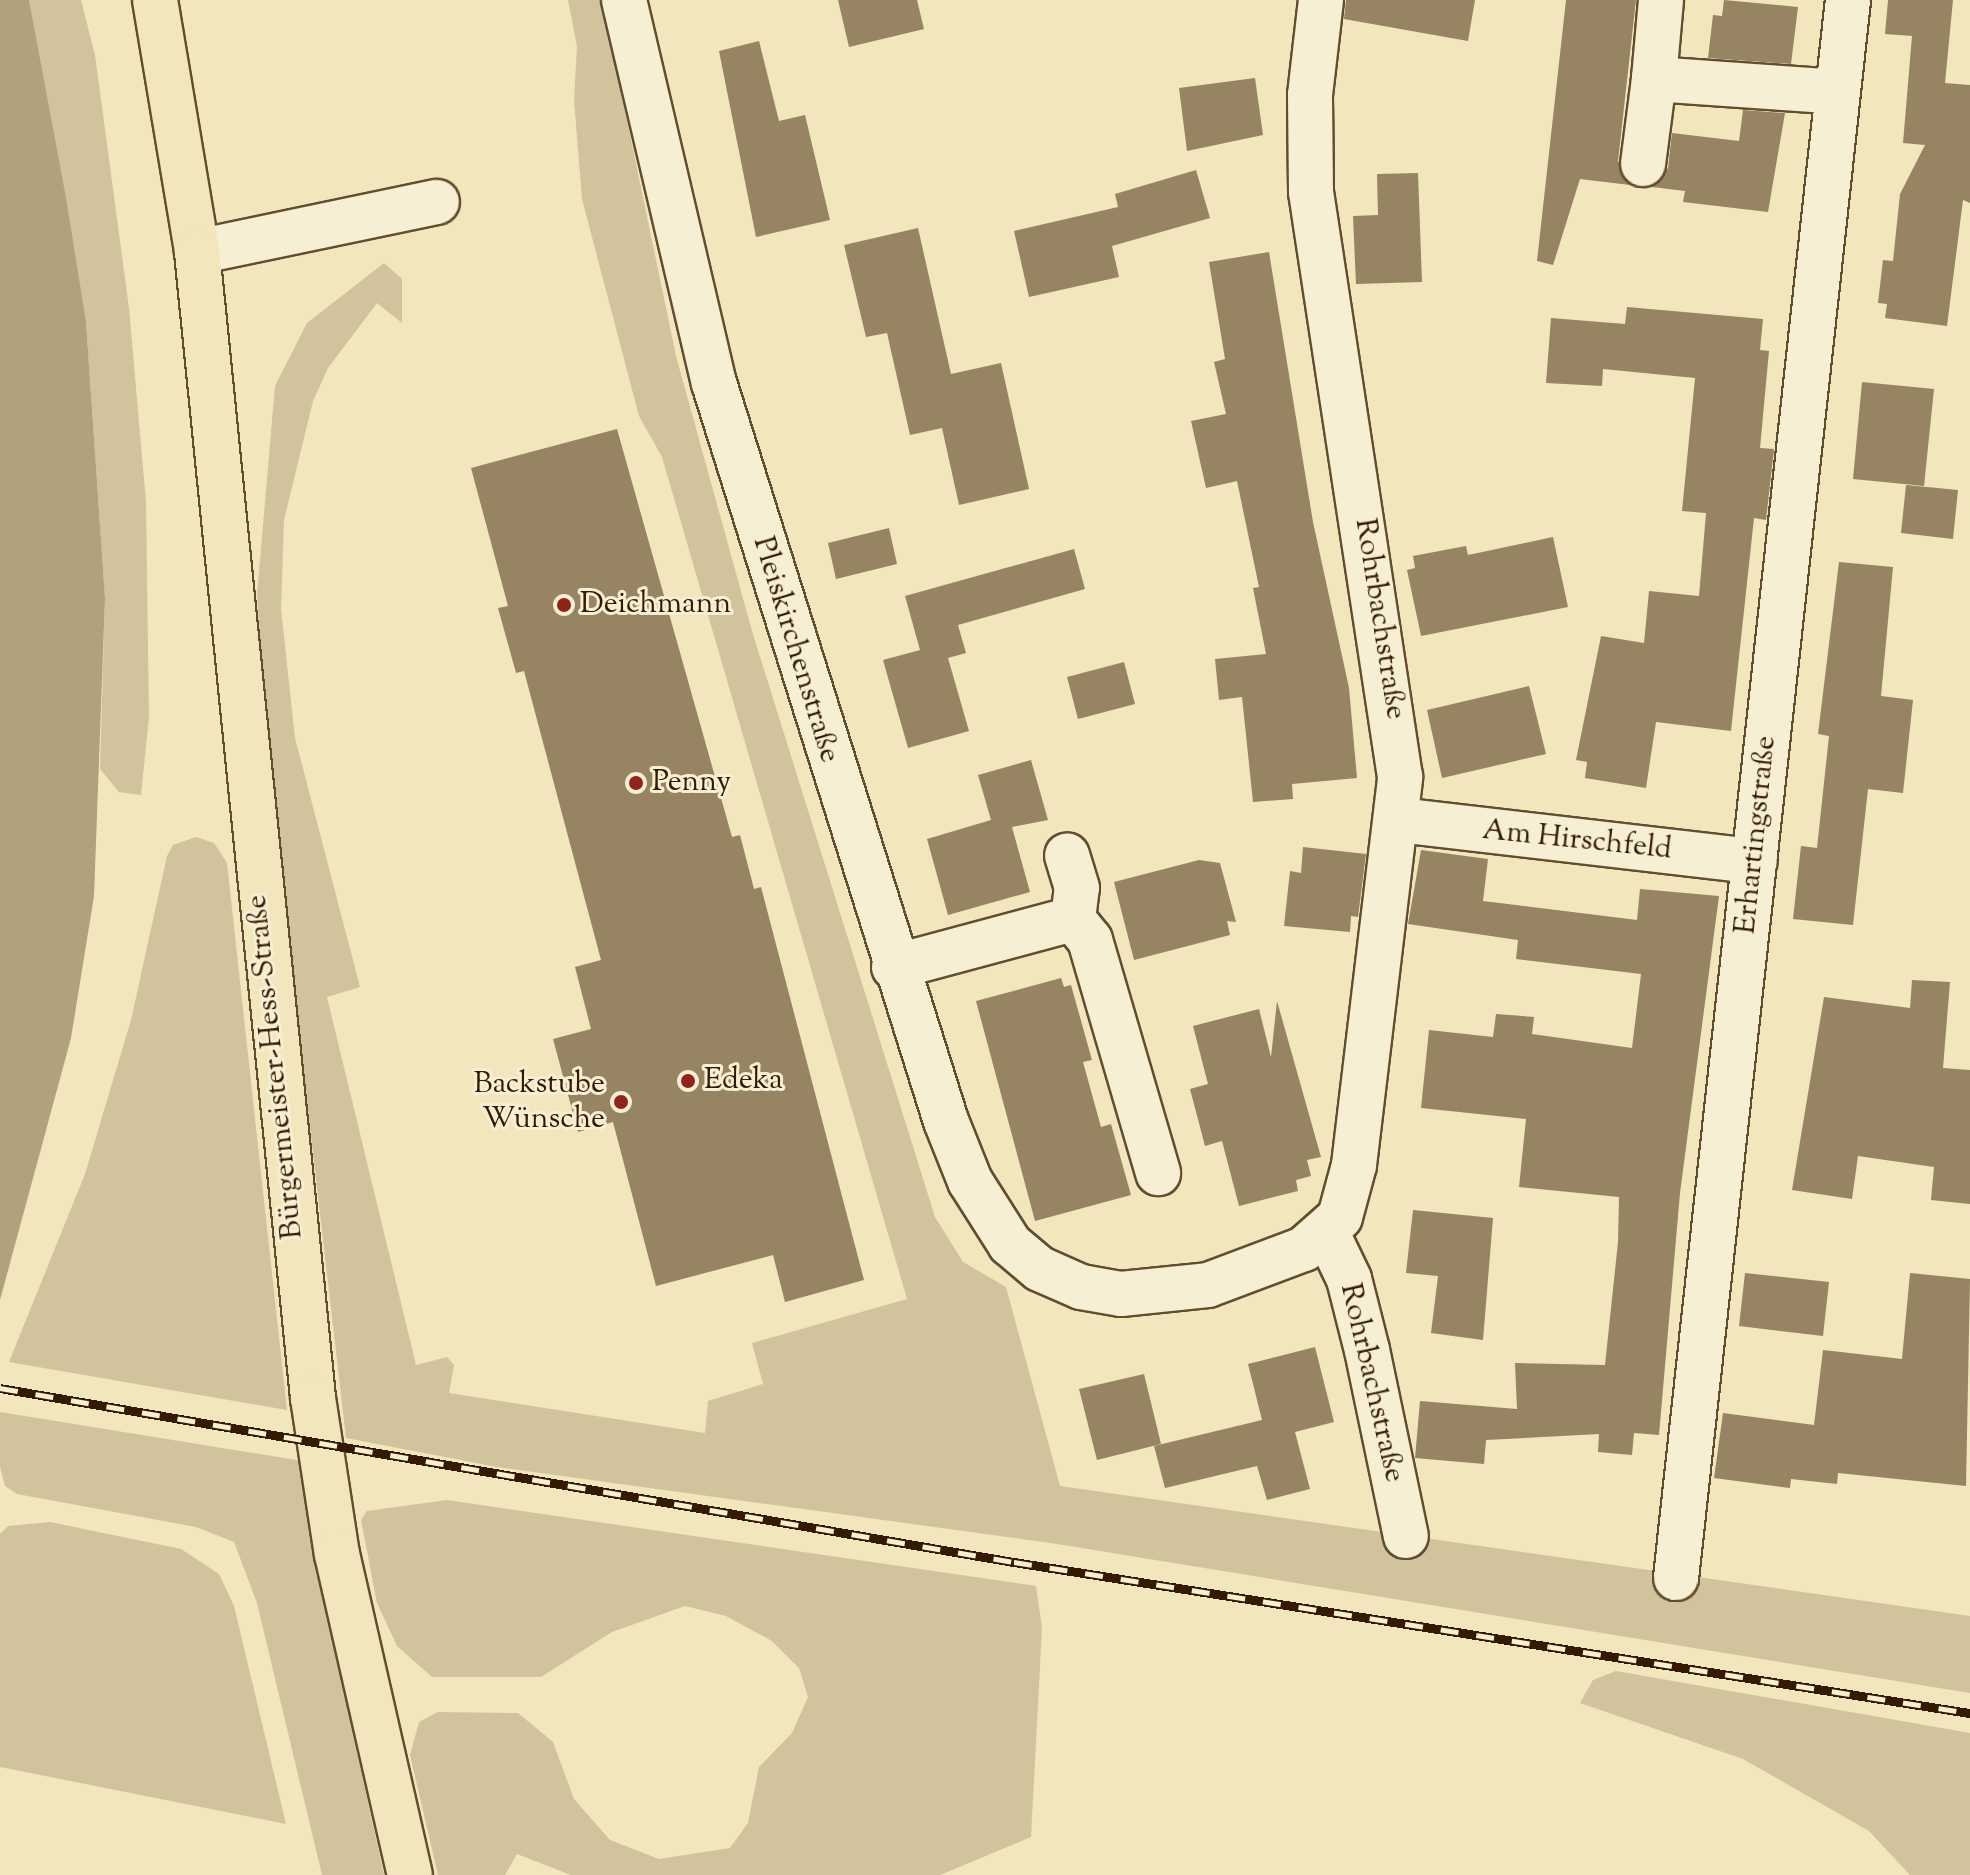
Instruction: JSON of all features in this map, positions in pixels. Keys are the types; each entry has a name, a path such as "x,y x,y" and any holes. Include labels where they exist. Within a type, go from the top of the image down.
{"main road":[{"name":"Bürgermeister-Hess-Straße","path":"155,0 197,252 313,1398 337,1554 410,1875"}],"street":[{"name":"Pleiskirchenstraße","path":"624,0 714,383 894,967 970,1181 1010,1244 1040,1269 1094,1289 1169,1293 1251,1272 1327,1233"},
{"name":"Rohrbachstraße","path":"1321,0 1310,95 1311,192 1397,727 1398,820 1354,1165 1340,1217 1327,1233 1349,1279 1364,1336 1406,1536"},
{"path":"1643,164 1661,0"},
{"name":"Erhartingstraße","path":"1676,1578 1848,0"},
{"path":"1654,79 1838,92"},
{"path":"197,252 437,202"},
{"name":"Am Hirschfeld","path":"1398,820 1755,861"},
{"path":"1067,856 1077,888 1073,919 1090,940 1158,1173"},
{"path":"894,967 1073,919"}],"shaded area":[{"path":"0,0 29,0 66,198 86,322 105,598 94,896 71,1038 0,1300"},
{"path":"29,0 81,0 95,55 129,308 146,502 149,717 141,795 119,792 100,769 105,598 86,322"},
{"path":"568,0 602,0 676,356 752,631 935,1217 963,1262 1006,1287 1060,1486 1970,1616 1970,1693 1051,1543 497,1467 346,1438 269,773 257,595 275,386 307,323 384,263 402,279 402,323 377,303 328,368 313,401 284,520 281,609 295,738 360,987 327,997 416,1365 447,1357 454,1365 449,1393 705,1433 708,1401 763,1384 752,1343 907,1299 662,457 639,416 582,199 574,100 577,46"},
{"path":"196,837 214,843 227,863 287,1410 9,1362 85,1174 131,1020 167,856 173,845"},
{"path":"0,1412 303,1461 323,1597 384,1875 322,1875 257,1603 234,1542 196,1527 17,1494 5,1486 0,1467"},
{"path":"447,1500 1036,1586 1042,1628 1031,1837 940,1875 571,1875 517,1854 505,1875 438,1875 410,1755 419,1722 438,1712 518,1713 553,1742 574,1799 610,1840 659,1859 730,1848 748,1823 759,1767 792,1733 808,1697 799,1668 772,1641 726,1616 685,1606 612,1632 541,1677 432,1677 397,1646 377,1603 361,1520 367,1511"},
{"path":"50,1522 181,1549 219,1574 234,1606 286,1824 0,1767 0,1534 8,1526"},
{"path":"1616,1671 1970,1733 1970,1875 1910,1875 1869,1831 1743,1759 1580,1703 1593,1680"}],"building":[{"path":"838,0 917,0 924,29 849,47"},
{"path":"1346,0 1475,0 1468,41 1344,19"},
{"path":"1566,0 1636,0 1618,161 1630,185 1580,179 1553,265 1537,261"},
{"path":"1724,0 1798,7 1791,64 1708,58 1713,15 1722,16"},
{"path":"1888,0 1953,0 1945,83 1970,85 1970,203 1963,200 1947,326 1885,318 1887,304 1878,303 1883,260 1893,261 1900,194 1925,145 1903,143 1912,36 1885,34"},
{"path":"759,41 779,121 805,115 830,220 756,237 719,51"},
{"path":"1255,78 1263,135 1187,151 1179,88"},
{"path":"1743,110 1785,113 1768,212 1683,202 1685,191 1652,187 1668,168 1672,133 1739,141"},
{"path":"1196,170 1210,218 1112,246 1119,277 1029,297 1014,231 1118,207 1115,194"},
{"path":"1418,173 1422,282 1356,284 1353,216 1378,215 1377,174"},
{"path":"918,228 951,374 1001,363 1029,489 959,505 942,428 910,435 887,333 866,337 844,245"},
{"path":"1269,252 1313,522 1349,688 1357,778 1292,784 1293,799 1253,802 1242,697 1219,700 1215,659 1266,654 1253,588 1259,587 1237,481 1206,488 1191,421 1226,414 1214,362 1225,359 1209,262"},
{"path":"1627,307 1763,319 1760,350 1769,351 1760,448 1774,449 1766,520 1754,518 1731,731 1656,722 1646,788 1585,778 1587,762 1576,760 1601,636 1644,643 1649,591 1699,596 1706,513 1682,511 1695,378 1603,369 1602,386 1546,383 1551,318 1625,324"},
{"path":"1862,382 1934,389 1924,486 1853,479"},
{"path":"617,429 732,837 740,835 754,889 761,887 864,1280 785,1302 773,1255 656,1286 613,1122 578,1132 553,1039 591,1029 575,967 601,960 524,671 516,673 498,608 508,606 471,468"},
{"path":"1906,485 1958,490 1953,539 1901,533"},
{"path":"889,528 897,564 836,579 828,543"},
{"path":"1553,537 1568,607 1421,636 1407,570 1415,568 1413,556 1466,546 1468,555"},
{"path":"1074,549 1085,589 958,625 966,653 948,658 969,731 908,748 883,660 920,650 905,596"},
{"path":"1839,562 1893,567 1881,696 1913,700 1903,793 1868,789 1853,925 1793,919 1801,846 1817,848 1829,736 1818,734"},
{"path":"1124,662 1135,704 1078,719 1067,677"},
{"path":"1529,686 1546,754 1442,778 1427,710"},
{"path":"1031,760 1048,820 1012,827 1030,892 948,915 927,839 991,820 978,775"},
{"path":"1303,847 1366,854 1358,917 1351,916 1350,932 1284,926 1290,871 1301,873"},
{"path":"1421,850 1488,859 1483,901 1637,920 1640,889 1719,896 1680,1193 1659,1435 1634,1433 1632,1455 1598,1452 1599,1434 1486,1440 1484,1464 1415,1458 1420,1401 1517,1409 1515,1363 1605,1365 1618,1242 1619,1197 1519,1187 1526,1119 1421,1108 1429,1030 1493,1037 1496,1014 1534,1017 1532,1034 1632,1048 1641,974 1516,959 1518,940 1408,924"},
{"path":"1199,860 1220,863 1236,922 1227,921 1230,935 1134,960 1114,882"},
{"path":"1061,978 1064,987 1071,985 1092,1060 1083,1062 1101,1127 1111,1124 1131,1195 1035,1221 976,1001"},
{"path":"1912,980 1950,982 1943,1068 1970,1070 1970,1204 1931,1200 1934,1167 1858,1156 1852,1199 1792,1190 1824,997 1910,1008"},
{"path":"1277,1001 1321,1157 1307,1160 1311,1176 1296,1180 1298,1191 1239,1206 1222,1141 1205,1146 1190,1089 1208,1084 1193,1026 1259,1009 1271,1057"},
{"path":"1413,1210 1493,1218 1483,1340 1431,1333 1438,1276 1406,1273"},
{"path":"1745,1273 1829,1282 1823,1336 1739,1326"},
{"path":"1910,1273 1970,1279 1966,1486 1838,1473 1837,1484 1791,1479 1790,1488 1714,1478 1723,1413 1814,1425 1823,1350 1902,1359"},
{"path":"1315,1347 1334,1422 1295,1432 1310,1489 1267,1500 1257,1466 1165,1488 1154,1446 1262,1420 1248,1364"},
{"path":"1144,1374 1161,1444 1097,1460 1079,1389"}],"railway":[{"path":"0,1388 1014,1562 1970,1713"}],"place":[{"name":"Deichmann","path":"564,605"},
{"name":"Penny","path":"636,783"},
{"name":"Edeka","path":"688,1081"},
{"name":"Backstube Wünsche","path":"621,1102"}]}
